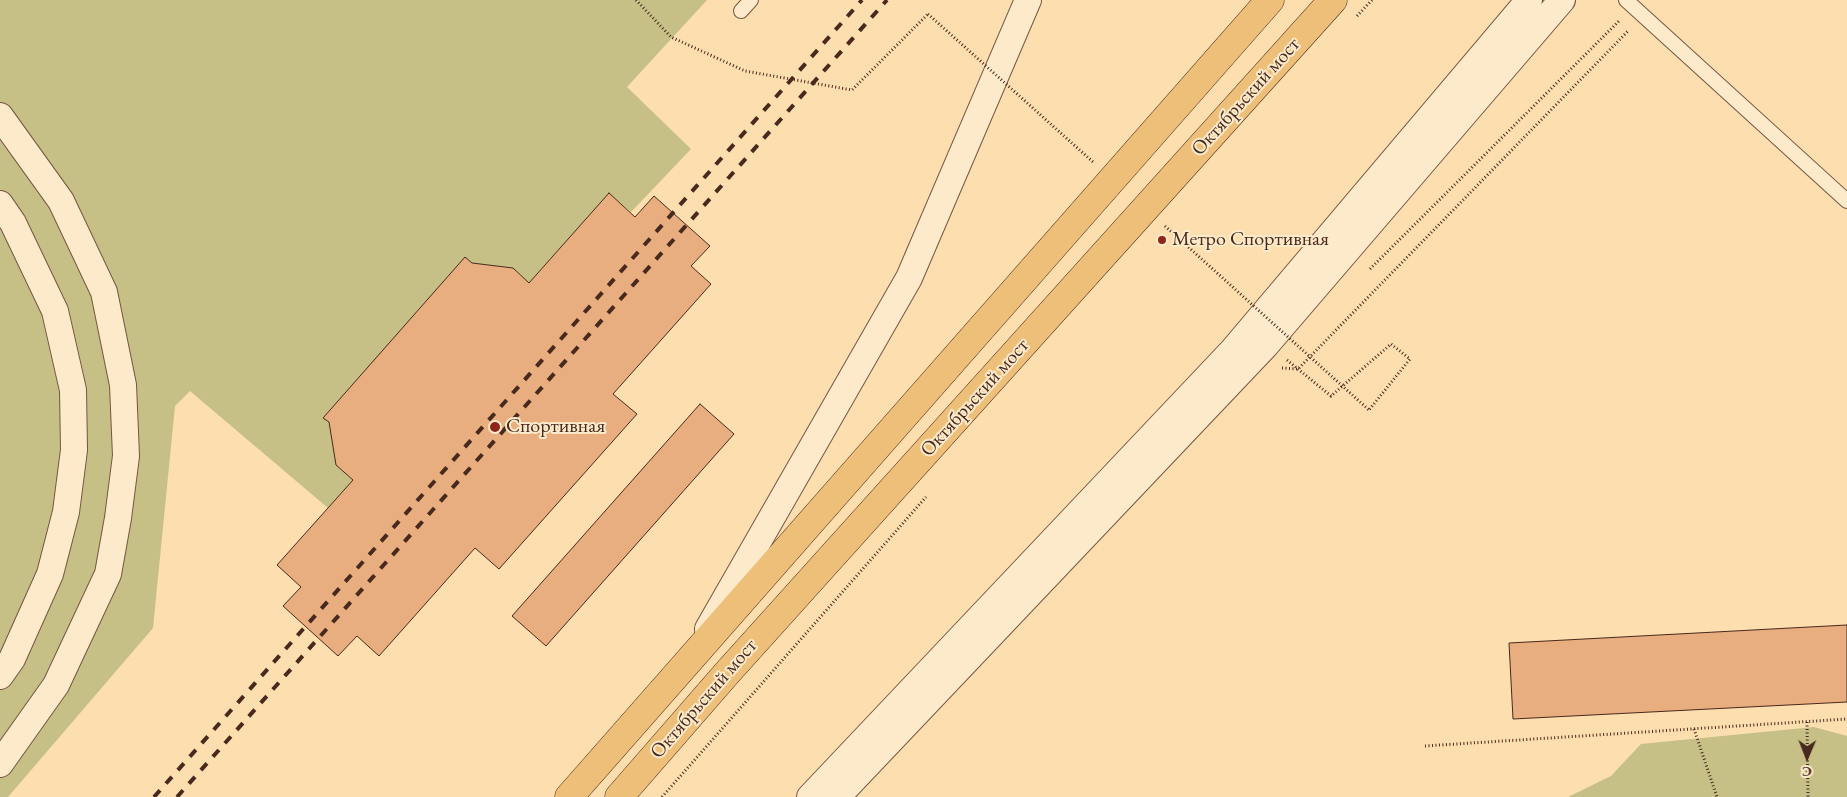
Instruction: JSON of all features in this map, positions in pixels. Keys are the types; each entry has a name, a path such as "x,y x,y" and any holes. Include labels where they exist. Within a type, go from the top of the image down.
{"main road":[{"name":"Октябрьский мост","path":"568,797 1270,0"},
{"name":"Октябрьский мост","path":"619,797 734,665 1333,0"}],"street":[{"path":"696,651 909,278 1028,0"},
{"path":"810,797 1233,350 1529,0"},
{"path":"837,797 1274,350 1562,0"},
{"path":"0,116 60,201 104,292 123,386 126,456 108,574 56,685 0,764"},
{"path":"0,204 13,223 56,311 73,390 74,430 74,450 66,512 50,574 12,659 0,676"}],"lane":[{"path":"741,11 751,0"},
{"path":"1634,8 1847,201"}],"path":[{"path":"636,0 672,37 745,71 852,90 928,14 1093,162"},
{"path":"1367,272 1634,8"},
{"path":"1278,368 1298,369 1634,8"},
{"path":"1165,226 1370,410 1410,359 1391,344 1331,396 1274,350"},
{"path":"1274,350 1296,342"},
{"path":"1425,746 1847,719"},
{"path":"1807,722 1808,797"},
{"path":"1694,729 1717,797"}],"shaded area":[{"path":"0,0 707,0 627,87 691,149 631,212 609,194 529,283 513,268 472,263 324,418 329,422 338,466 353,480 328,508 190,391 175,406 153,628 8,797 0,797"},
{"path":"1814,727 1847,736 1847,797 1568,797 1611,776 1641,744"}],"building":[{"path":"609,193 635,217 654,196 710,246 691,266 711,284 613,394 637,414 499,569 475,548 379,656 357,636 338,656 283,606 301,587 277,565 353,480 336,465 329,422 323,418 465,257 472,263 513,268 529,283"},
{"path":"700,404 734,434 546,646 512,616"},
{"path":"1847,625 1847,702 1513,719 1509,643"}],"railway":[{"path":"154,797 862,0"},
{"path":"177,797 887,0"}],"place":[{"name":"Метро Спортивная","path":"1162,240"},
{"name":"Спортивная","path":"495,427"}]}
